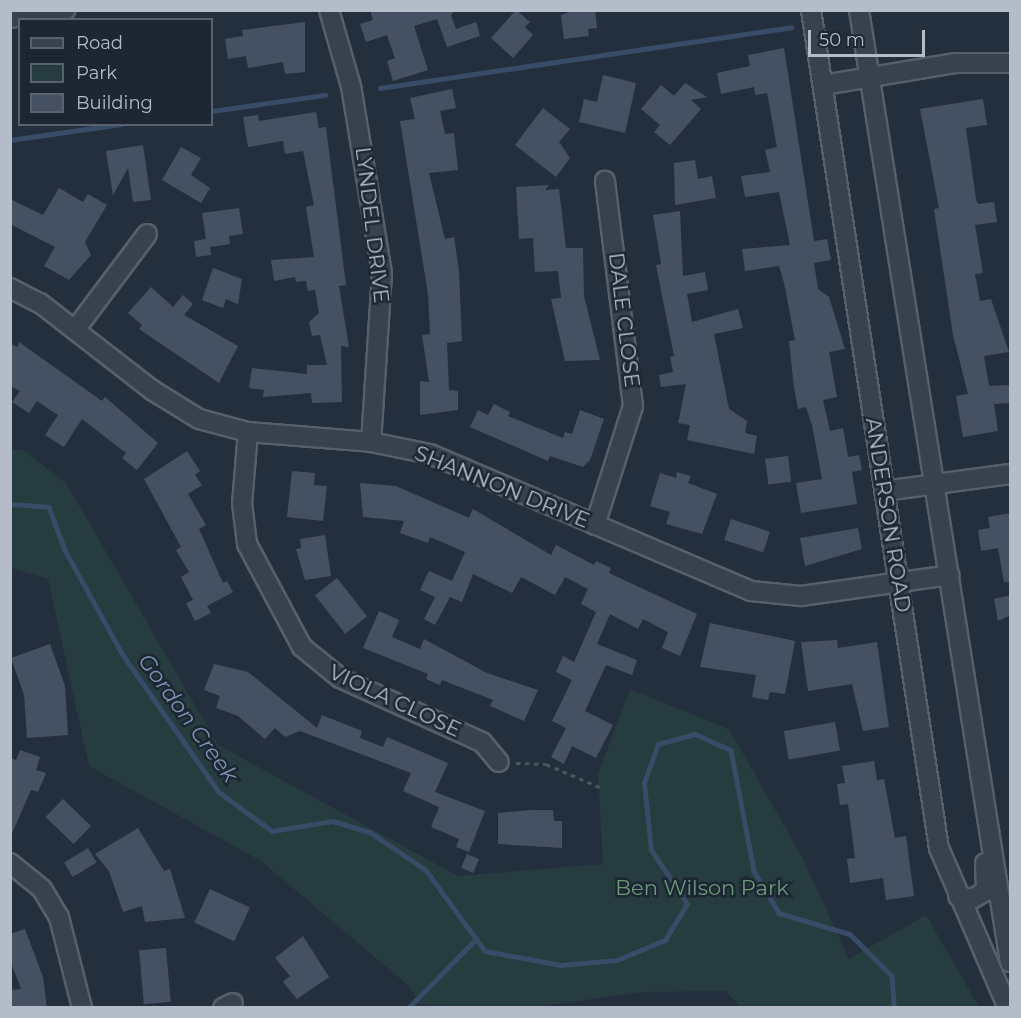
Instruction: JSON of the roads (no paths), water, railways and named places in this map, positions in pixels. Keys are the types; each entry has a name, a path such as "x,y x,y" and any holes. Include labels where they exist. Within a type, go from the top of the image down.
{"street":[{"path":"10,18 65,10"},
{"name":"LYNDEL DRIVE","path":"329,10 351,86 382,273 371,442"},
{"name":"ANDERSON ROAD","path":"811,10 935,828 958,896 1008,1008"},
{"path":"860,10 873,77 1011,962"},
{"path":"823,85 956,63 1011,63"},
{"name":"DALE CLOSE","path":"595,525 633,406 605,181"},
{"path":"75,330 147,234"},
{"name":"SHANNON DRIVE","path":"10,288 75,330 175,407 248,432 371,442 430,454 750,591 801,596 950,575"},
{"name":"VIOLA CLOSE","path":"248,432 243,503 247,544 302,647 340,678 482,742 499,762"},
{"path":"884,492 1011,474"},
{"path":"958,896 980,897 988,884 974,796 978,761"},
{"path":"10,863 42,889 59,917 81,1008"}],"waterway":[{"path":"380,88 791,27"},
{"path":"213,111 325,95"},
{"path":"10,140 107,126"},
{"name":"Gordon Creek","path":"10,504 49,507 65,550 123,655 219,792 272,831 333,821 370,832 426,870 485,951 561,965 617,960 665,940 687,904 651,850 644,783 658,744 695,734 731,750 754,871 779,913 850,934 892,976 894,1008"},
{"path":"408,1008 476,939"}],"park label":[{"name":"Ben Wilson Park","path":"702,888"}]}
